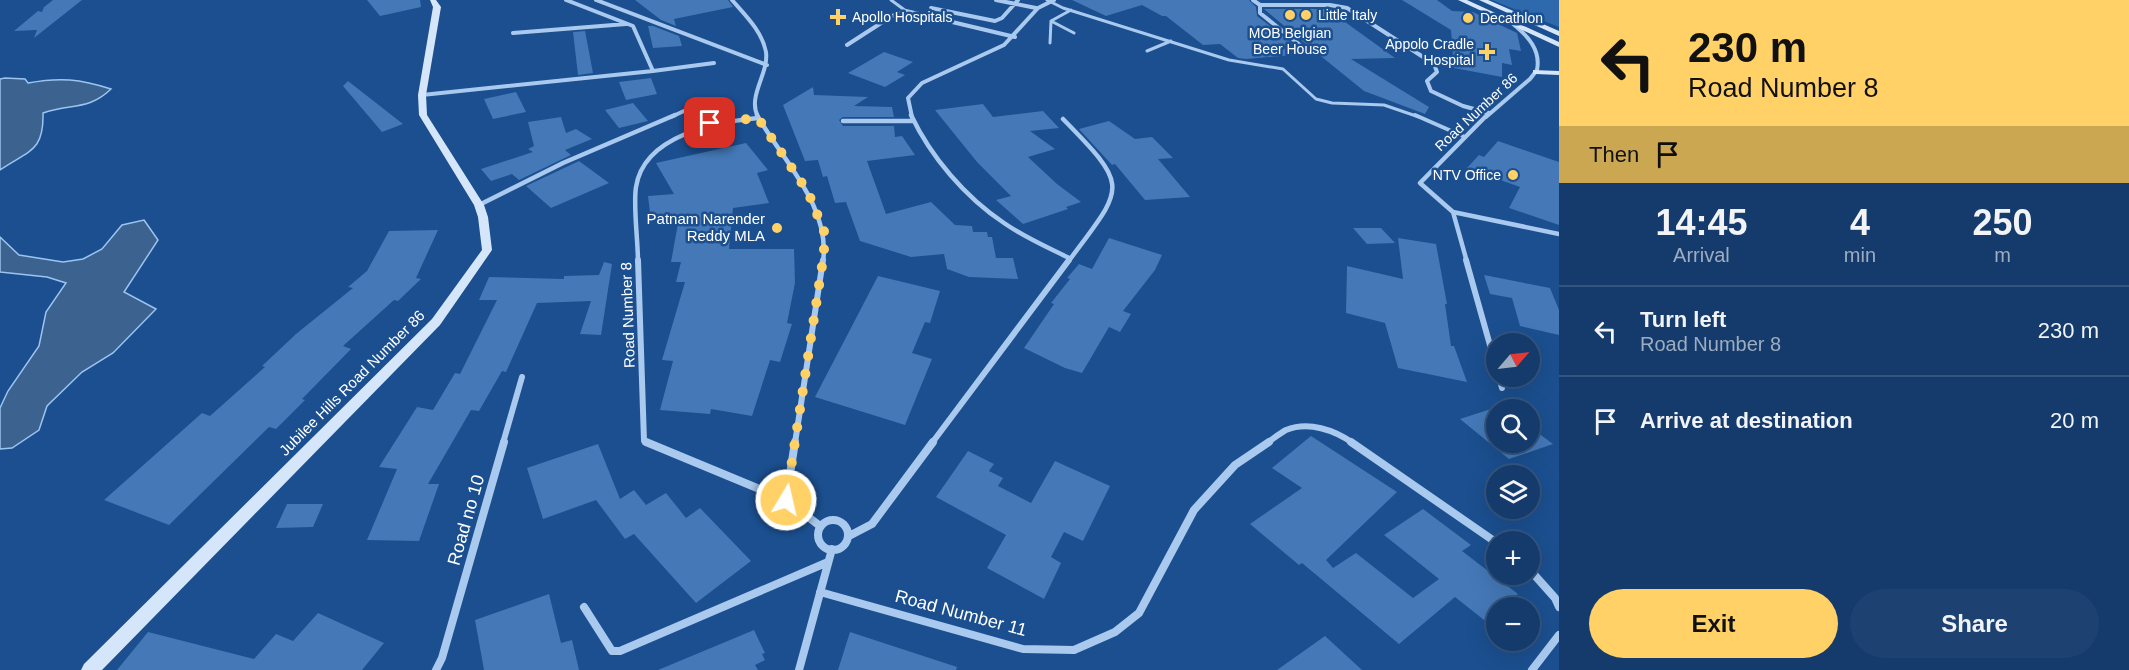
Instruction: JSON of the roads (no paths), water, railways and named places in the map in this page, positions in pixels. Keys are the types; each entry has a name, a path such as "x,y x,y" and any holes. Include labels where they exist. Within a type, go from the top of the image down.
{"street":[{"name":"Jubilee Hills Road Number 86","path":"90,670 436,322 487,249 479,205 423,115 422,95 437,7 433,0"},
{"path":"566,0 635,27 653,71"},
{"path":"596,0 767,66"},
{"path":"732,0 752,21 765,43 767,66 754,103 758,118 808,192 824,231 824,253 786,500 820,526"},
{"path":"996,0 1016,2 1036,8"},
{"path":"1050,0 1036,8 1015,37 988,53 922,83 912,91 908,100 913,121 946,170 1002,222 1069,258"},
{"path":"1253,0 1260,5 1330,4 1347,8 1434,64 1437,72 1427,81 1431,91 1463,106 1489,113"},
{"path":"1461,0 1559,45"},
{"path":"1482,0 1559,34"},
{"path":"931,8 995,21 1002,18 1016,2"},
{"path":"1260,5 1260,13 1266,19 1305,49"},
{"path":"935,18 943,10"},
{"path":"848,45 892,16 906,11 1015,37"},
{"name":"Road Number 86","path":"1453,212 1420,183 1489,113 1536,72 1539,58 1534,47 1526,34 1510,21"},
{"path":"513,33 630,25"},
{"path":"422,95 714,63"},
{"path":"1536,72 1559,73"},
{"path":"479,205 562,163 684,111"},
{"name":"Road Number 8","path":"758,118 723,120 698,127 654,154 640,173 636,186 644,441 786,500"},
{"path":"849,536 840,523 829,521 820,526 816,534 819,542 832,549 842,547 849,536 872,524 1107,209 1112,196 1113,180 1104,163 1063,120"},
{"path":"843,121 913,121"},
{"path":"1487,333 1453,212 1559,234"},
{"name":"Road no 10","path":"436,670 442,658 522,377"},
{"name":"Road Number 11","path":"820,592 1023,649 1074,650 1114,632 1139,613 1194,510 1235,465 1286,430 1309,426 1329,430 1343,436 1486,535"},
{"path":"799,670 832,549"},
{"path":"584,607 612,651 620,651 828,562"},
{"path":"1540,581 1555,598 1559,607"},
{"path":"1532,670 1559,635"}],"lane":[{"path":"891,0 906,11"},
{"path":"1050,0 1071,10 1231,60 1283,69 1293,75 1308,95 1327,103 1367,102 1392,107 1465,137"},
{"path":"1051,21 1071,10"},
{"path":"1051,21 1074,33"},
{"path":"1050,43 1051,21"},
{"path":"1147,51 1171,41"}],"place":[{"name":"MOB Belgian Beer House","path":"1290,15"},
{"name":"Little Italy","path":"1306,15"},
{"name":"Apollo Hospitals","path":"838,17"},
{"name":"Decathlon","path":"1468,18"},
{"name":"Appolo Cradle Hospital","path":"1487,52"},
{"name":"NTV Office","path":"1513,175"},
{"name":"Patnam Narender Reddy MLA","path":"777,228"}]}
